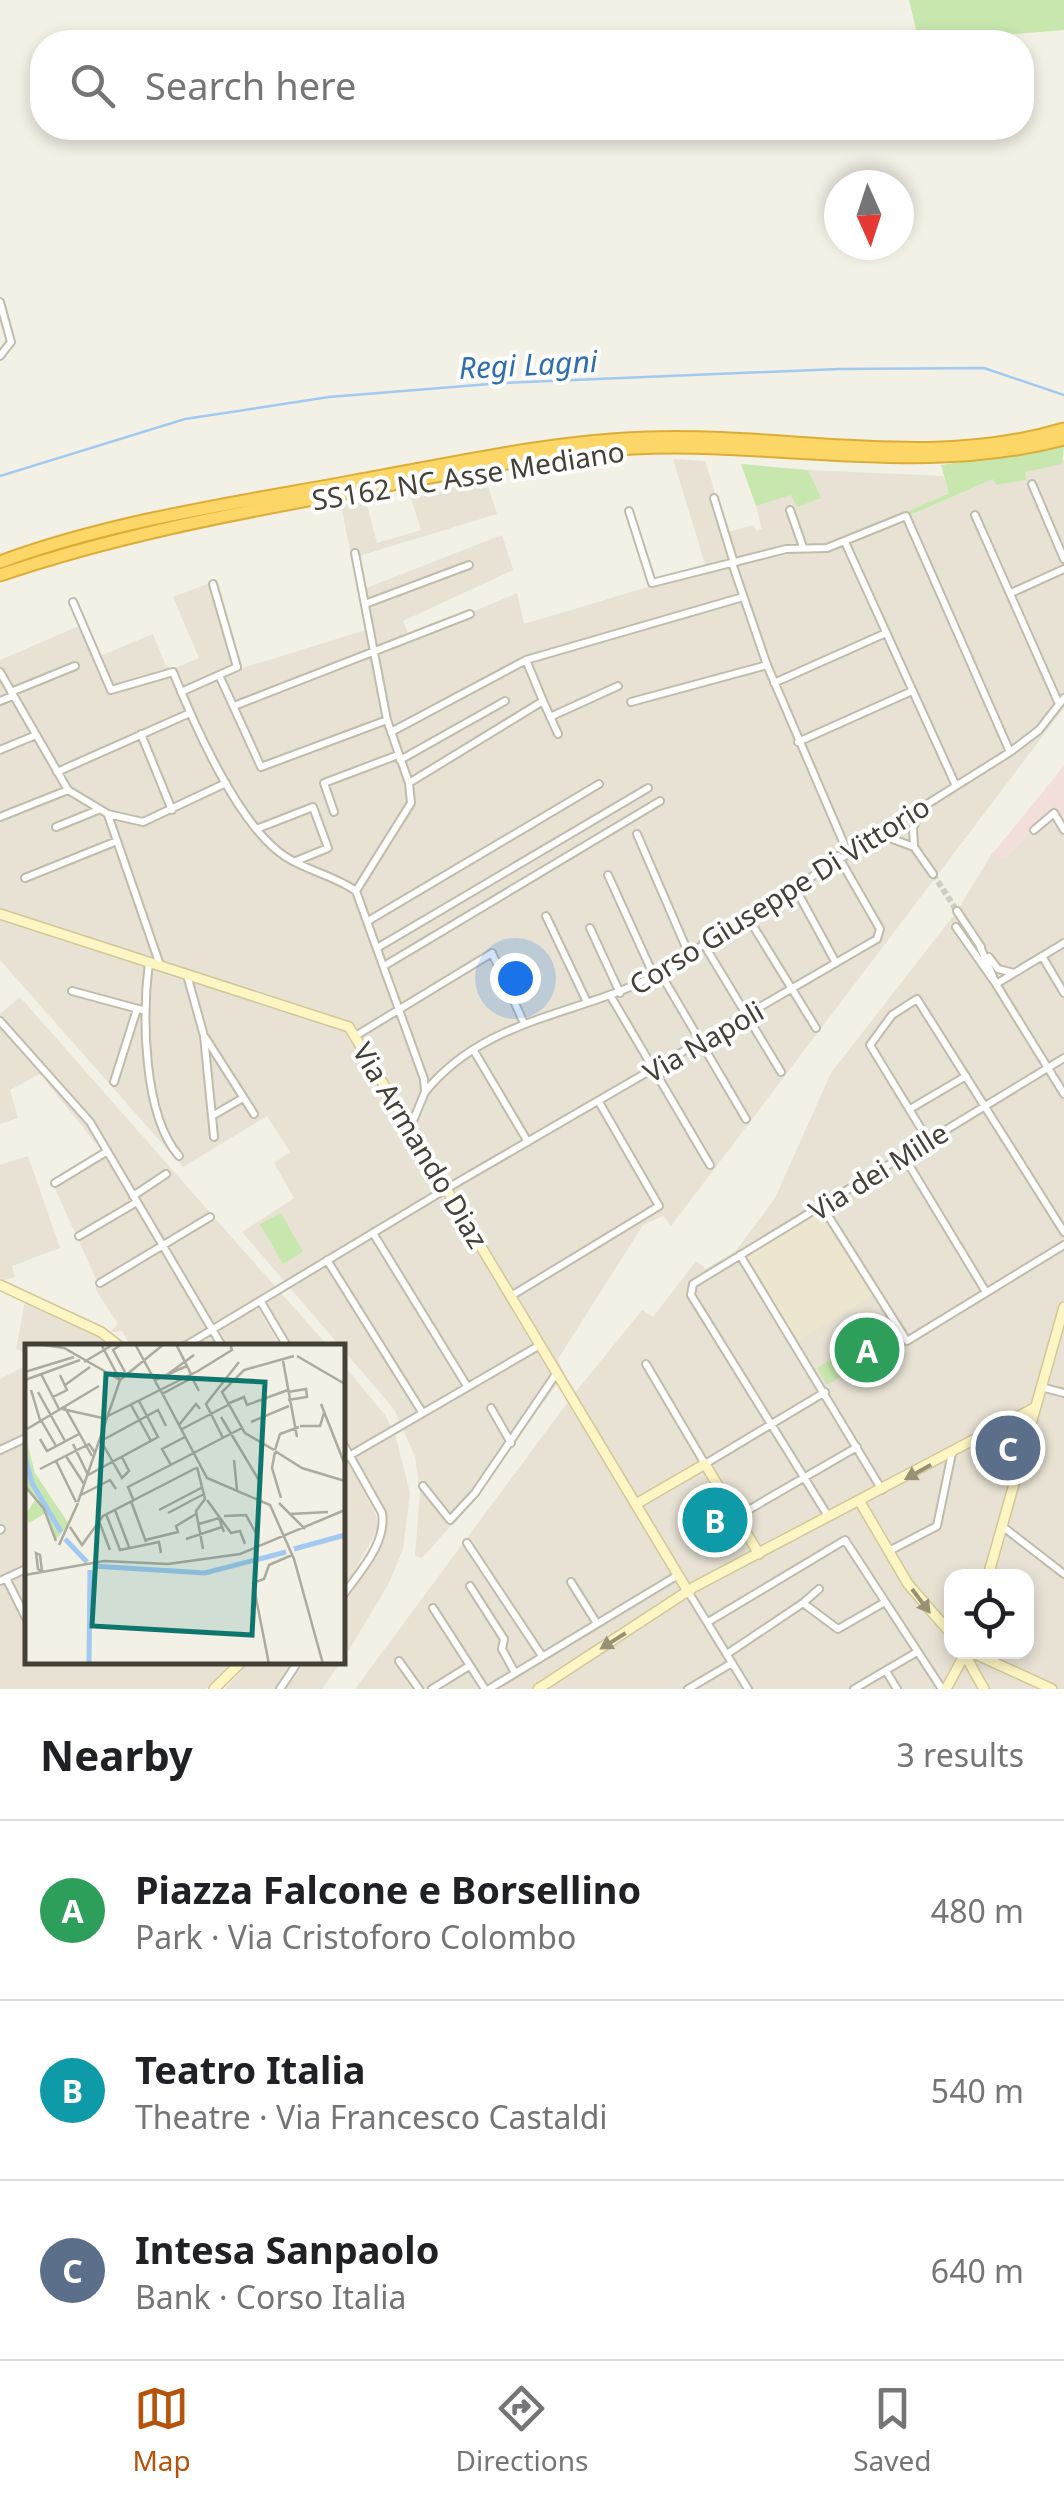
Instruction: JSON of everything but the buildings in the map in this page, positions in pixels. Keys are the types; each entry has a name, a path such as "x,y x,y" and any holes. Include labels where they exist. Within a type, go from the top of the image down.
{"highway":[{"name":"SS162 NC Asse Mediano","path":"0,560 562,455 690,446 927,459 983,455 1061,433"},
{"name":"SS162 NC Asse Mediano","path":"0,577 35,556"}],"main road":[{"name":"Via Armando Diaz","path":"0,914 342,1024 357,1035 689,1593"},
{"path":"0,1285 101,1332 116,1344"},
{"path":"990,1569 1064,1306"},
{"path":"538,1689 689,1593 1034,1408"},
{"path":"636,1504 705,1464 759,1554"},
{"path":"860,1502 908,1584 944,1626"},
{"path":"944,1689 963,1659"},
{"path":"970,1659 984,1689"},
{"path":"981,1659 1052,1689"},
{"path":"214,1689 239,1664"}],"street":[{"path":"0,302 11,342 0,356"},
{"path":"1032,484 1064,559"},
{"path":"714,498 742,598 767,665 847,851"},
{"path":"790,510 803,547"},
{"path":"629,511 652,583 803,547 846,542 906,516 1010,752"},
{"path":"975,515 1062,702"},
{"path":"846,542 956,786"},
{"path":"355,553 387,720 409,783 411,804 356,891"},
{"path":"365,604 469,565"},
{"path":"1011,592 1064,568"},
{"path":"181,692 237,667 213,584"},
{"path":"391,732 526,660 742,598"},
{"path":"73,602 111,690 174,672 226,783 259,828 296,862 356,891 425,1092 410,1128"},
{"path":"234,706 470,614"},
{"path":"774,683 886,633"},
{"path":"526,660 558,734"},
{"path":"631,702 767,665"},
{"path":"0,701 74,666"},
{"path":"0,672 68,790 99,810 143,822 226,783"},
{"path":"218,675 260,766 387,720"},
{"path":"550,716 618,686"},
{"path":"798,742 912,691"},
{"path":"409,783 543,700"},
{"path":"334,812 324,782 399,757 505,701"},
{"name":"Corso Giuseppe Di Vittorio","path":"425,1092 474,1051 524,1021 620,993 657,974 838,856 1010,752 1039,730 1062,702"},
{"path":"57,772 190,713"},
{"path":"141,734 172,810"},
{"path":"0,750 36,735"},
{"path":"368,921 599,784"},
{"path":"377,948 648,788"},
{"path":"0,817 68,790"},
{"path":"384,966 660,801"},
{"path":"259,828 312,807 328,848 296,862"},
{"path":"922,808 913,828 914,847 933,874"},
{"path":"56,827 99,810"},
{"path":"1034,830 1054,812 1064,830"},
{"path":"108,814 160,965"},
{"path":"637,834 688,952"},
{"path":"878,834 914,847"},
{"path":"25,878 117,841"},
{"name":"Via Napoli","path":"188,1344 446,1188 791,990 880,933 838,856"},
{"path":"608,875 657,974 746,1118"},
{"path":"794,886 836,962"},
{"path":"958,911 998,969 1015,972"},
{"path":"546,916 588,1002"},
{"path":"747,916 816,1028"},
{"path":"956,926 1064,1094"},
{"path":"590,928 620,993"},
{"path":"996,984 1064,942"},
{"path":"704,943 781,1072"},
{"path":"979,944 996,984"},
{"path":"357,1035 492,953 524,1021"},
{"path":"1042,956 1064,993"},
{"path":"114,1082 140,1010 149,962"},
{"path":"187,975 204,1036 214,1136"},
{"path":"72,991 140,1010"},
{"path":"610,996 710,1164"},
{"path":"928,1140 870,1046 892,1014 917,999 1064,1232"},
{"path":"140,1010 161,1136 179,1156"},
{"path":"0,1021 90,1122 221,1344"},
{"path":"204,1036 254,1114"},
{"path":"474,1051 528,1142"},
{"name":"Via dei Mille","path":"772,1424 691,1296 693,1284 1064,1058"},
{"path":"910,1110 966,1076"},
{"path":"212,1116 243,1098"},
{"path":"511,1296 659,1206 599,1102"},
{"path":"55,1183 106,1152"},
{"path":"904,1155 986,1292"},
{"path":"80,1236 166,1174"},
{"path":"822,1206 907,1341 1064,1245"},
{"path":"100,1283 210,1217"},
{"path":"373,1233 467,1386"},
{"path":"740,1256 883,1492"},
{"path":"327,1260 422,1412"},
{"path":"261,1302 286,1344"},
{"path":"345,1458 540,1344"},
{"path":"646,1364 705,1464 825,1392"},
{"path":"423,1486 450,1520 511,1443 557,1373"},
{"path":"1040,1387 1064,1394"},
{"path":"491,1408 511,1443"},
{"path":"772,1424 829,1517"},
{"path":"0,1450 25,1438"},
{"path":"345,1447 384,1524 376,1547 345,1593"},
{"path":"738,1516 857,1447"},
{"path":"889,1551 936,1526 952,1453"},
{"path":"1002,1526 1064,1574"},
{"path":"708,1622 845,1540 944,1689"},
{"path":"468,1542 542,1656"},
{"path":"433,1608 487,1689 678,1575"},
{"path":"3,1580 25,1617"},
{"path":"571,1582 596,1622"},
{"path":"470,1586 504,1639 502,1650 516,1673"},
{"path":"726,1654 819,1589"},
{"path":"689,1593 748,1689"},
{"path":"804,1603 838,1628 884,1602"},
{"path":"854,1689 917,1652"},
{"path":"400,1660 419,1689"},
{"path":"688,1689 732,1663"},
{"path":"280,1689 297,1664"},
{"path":"432,1689 469,1666"},
{"path":"886,1670 896,1689"}],"shaded area":[{"path":"673,459 705,461 728,532 753,525 757,531 762,529 756,506 792,494 820,497 808,470 943,476 950,492 910,511 912,515 993,479 1026,480 1024,472 1064,460 1064,708 671,1226 663,1216 643,1225 558,1359 564,1374 467,1508 422,1558 415,1556 420,1492 415,1457 394,1409 345,1352 345,1344 338,1344 242,1232 294,1198 274,1163 290,1152 267,1116 183,1167 0,960 0,660 86,623 100,656 153,634 165,664 173,669 199,658 173,597 215,581 239,669 366,630 341,505 366,501 377,543 421,530 410,495 467,485 487,483 497,514 359,556 366,588 502,535 513,570 403,621 410,638 517,593 524,624 648,587 648,582 705,564"},
{"path":"1064,766 1064,819 1054,804 1004,860 993,853"},
{"path":"1055,803 1064,819 1064,1689 355,1689 570,1399 642,1310 653,1317 696,1261 706,1269 736,1251 775,1198 831,1073 957,911 993,852 1005,859"},
{"path":"20,997 326,1344 290,1344 261,1298 182,1344 130,1344 122,1331 110,1332 118,1324 96,1290 97,1281 51,1180 101,1150 40,1074 10,1090 18,1118 0,1124 0,1014"},
{"path":"28,1156 60,1248 12,1266 15,1277 4,1280 0,1278 0,1165"},
{"path":"822,1206 876,1294 794,1343 740,1256"},
{"path":"25,1301 88,1329 110,1344 25,1344 25,1353 16,1349"},
{"path":"258,1308 279,1344 199,1344"},
{"path":"25,1366 25,1664 229,1664 206,1689 0,1689 0,1379"},
{"path":"345,1366 385,1415 395,1434 410,1493 403,1549 389,1583 345,1657 345,1604 376,1554 387,1519 345,1437"},
{"path":"345,1457 376,1515 378,1529 345,1587"},
{"path":"246,1664 293,1664 275,1689 225,1689"},
{"path":"304,1664 340,1664 322,1689 286,1689"}],"green space":[{"path":"909,0 1064,0 1064,30 916,30"},
{"path":"1064,446 1062,464 1025,472 1026,480 996,485 993,479 911,515 909,511 949,493 941,465"},
{"path":"741,464 808,470 821,498 797,507 791,495 756,506"},
{"path":"281,1213 303,1252 283,1264 260,1224"},
{"path":"890,1324 900,1342 827,1385 817,1368"}],"waterway":[{"name":"Regi Lagni","path":"0,476 185,419 329,397 502,383 839,369 984,368 1064,395"}],"tunnel":[{"path":"933,874 957,911"}],"place":[{"name":"Piazza Falcone e Borsellino","path":"867,1350"},
{"name":"Intesa Sanpaolo","path":"1008,1448"},
{"name":"Teatro Italia","path":"715,1520"}]}
